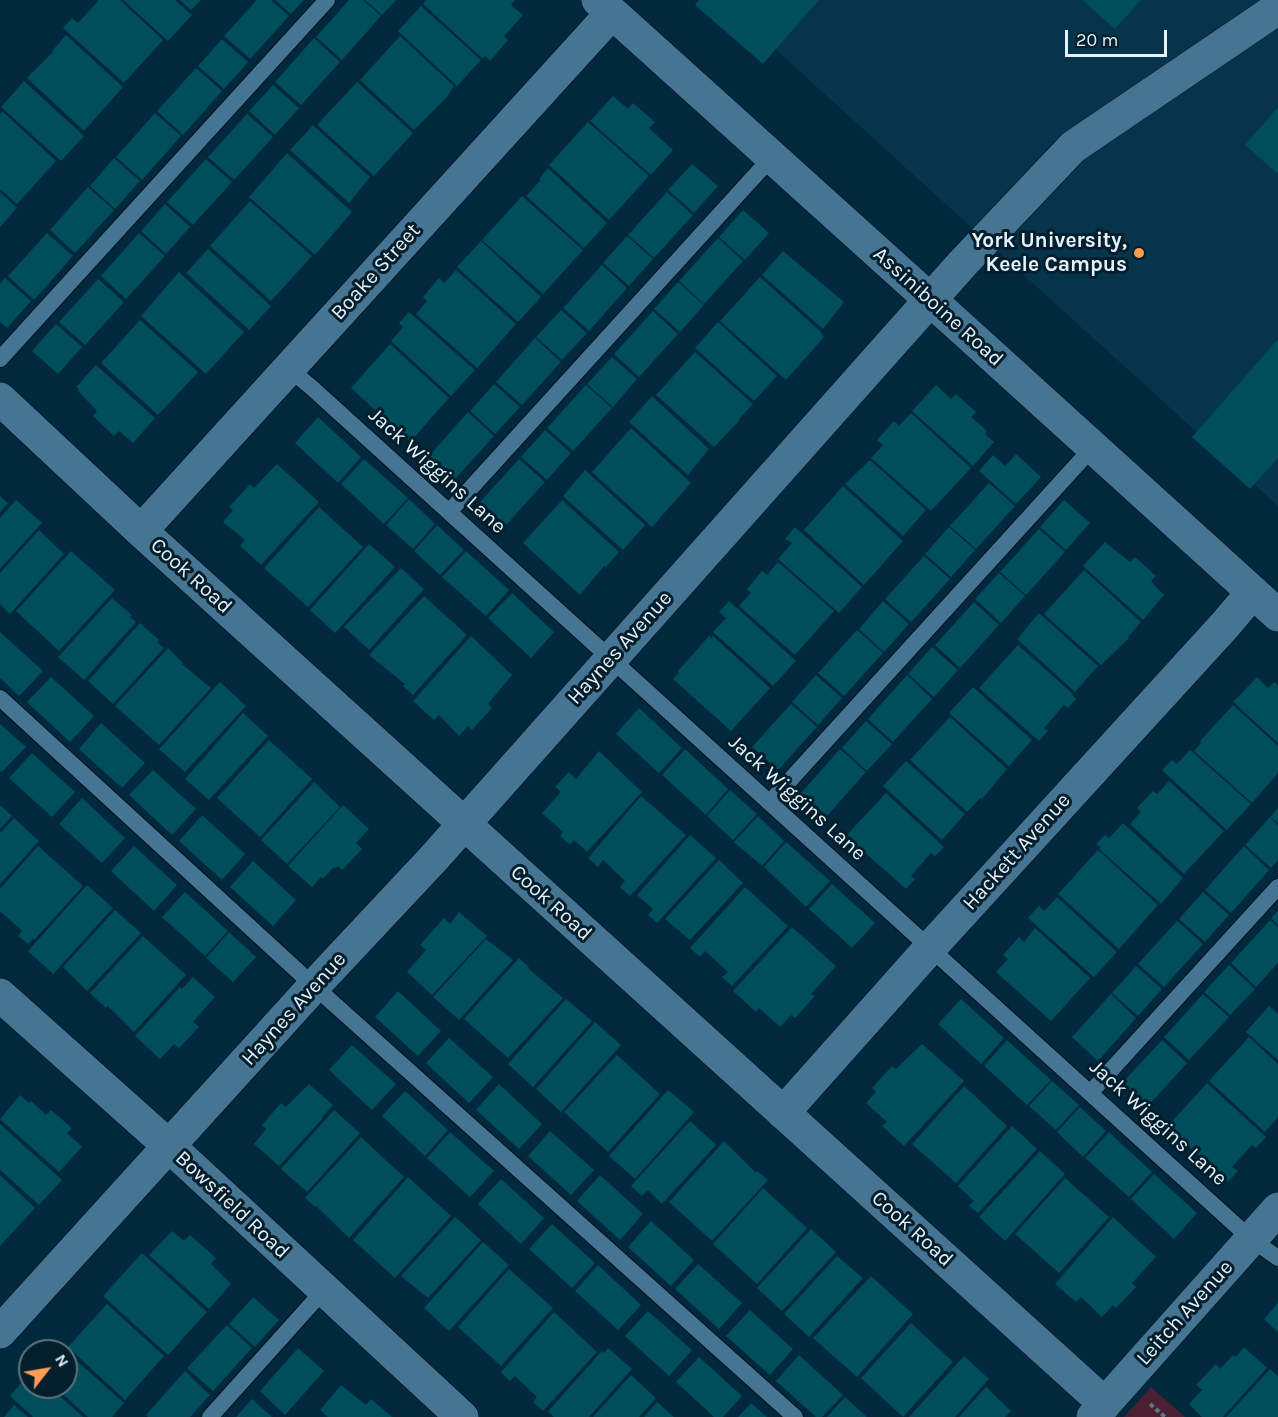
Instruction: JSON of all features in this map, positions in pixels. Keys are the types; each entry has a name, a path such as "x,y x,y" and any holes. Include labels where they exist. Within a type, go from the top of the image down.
{"street":[{"name":"Assiniboine Road","path":"605,7 1094,446 1278,615"},
{"name":"Boake Street","path":"141,531 288,368 605,7"},
{"name":"Haynes Avenue","path":"0,1332 464,823 963,262 1073,147 1278,9"},
{"name":"Cook Road","path":"0,399 141,531 783,1113 1099,1411"},
{"name":"Hackett Avenue","path":"783,1113 929,949 1226,625 1253,592"},
{"name":"Bowsfield Road","path":"2,1001 169,1146 462,1417"},
{"name":"Leitch Avenue","path":"1099,1411 1278,1209"}],"lane":[{"path":"0,359 327,0"},
{"path":"449,512 771,158"},
{"name":"Jack Wiggins Lane","path":"288,368 1251,1239 1278,1258"},
{"path":"770,802 1094,446"},
{"path":"0,698 314,987 795,1417"},
{"path":"1091,1092 1278,887"},
{"path":"210,1417 324,1290"}],"path":[{"path":"1150,1404 1163,1416"}],"shaded area":[{"name":"York University, Keele Campus","path":"721,0 1278,0 1278,506"},
{"path":"1151,1387 1185,1417 1124,1417"}],"building":[{"path":"99,0 120,0 163,40 124,83 63,28 72,18 78,23"},
{"path":"123,0 175,0 192,15 168,41"},
{"path":"180,0 201,0 191,10"},
{"path":"257,0 271,0 289,16 250,59 224,36"},
{"path":"275,0 304,0 291,14"},
{"path":"349,0 363,0 381,16 342,60 316,37"},
{"path":"365,0 396,0 382,15"},
{"path":"426,0 515,0 511,5 523,15 504,36 508,40 490,61 485,56 483,59 423,4"},
{"path":"699,0 819,0 763,64 695,5"},
{"path":"1082,0 1141,0 1115,29"},
{"path":"421,6 481,60 457,86 398,31"},
{"path":"66,35 123,87 84,131 27,78"},
{"path":"400,36 454,86 447,97 414,130 360,80"},
{"path":"314,38 340,62 301,105 275,82"},
{"path":"222,39 248,62 224,89 198,66"},
{"path":"196,68 222,91 183,135 157,111"},
{"path":"24,81 84,136 61,161 1,107"},
{"path":"357,82 413,133 374,176 317,125"},
{"path":"273,85 299,108 275,135 249,111"},
{"path":"613,96 628,109 633,103 655,122 649,128 673,150 651,175 590,121"},
{"path":"1278,107 1278,174 1245,145"},
{"path":"2,111 56,161 17,204 0,189 0,114"},
{"path":"155,113 181,136 142,180 116,157"},
{"path":"247,114 273,137 234,180 208,157"},
{"path":"588,122 649,176 609,220 549,165"},
{"path":"313,125 370,177 349,203 290,150"},
{"path":"287,153 352,212 315,255 249,197"},
{"path":"114,158 140,181 115,209 90,186"},
{"path":"206,159 232,182 193,225 167,202"},
{"path":"692,164 718,186 694,213 668,190"},
{"path":"548,168 607,223 584,248 526,196 541,180 539,179"},
{"path":"88,187 114,210 75,253 50,230"},
{"path":"0,192 17,208 0,227"},
{"path":"667,192 693,215 654,258 628,235"},
{"path":"522,196 583,250 543,294 482,240"},
{"path":"250,201 312,256 271,301 210,246"},
{"path":"165,204 190,227 166,254 141,231"},
{"path":"743,210 769,233 745,260 719,237"},
{"path":"47,233 73,256 34,300 8,276"},
{"path":"139,233 165,256 126,299 101,276"},
{"path":"627,236 653,259 629,286 603,263"},
{"path":"718,238 743,261 704,304 679,281"},
{"path":"481,241 541,297 518,322 457,267"},
{"path":"208,249 271,306 249,330 186,273"},
{"path":"783,251 844,302 823,329 762,275"},
{"path":"602,265 627,288 589,331 563,308"},
{"path":"456,270 516,324 477,368 416,314 427,301 423,297 439,278 444,283"},
{"path":"179,272 244,332 206,374 141,316"},
{"path":"760,277 824,337 786,380 720,321"},
{"path":"5,278 31,301 7,328 0,322 0,284"},
{"path":"98,279 124,302 85,345 59,322"},
{"path":"678,282 704,305 680,332 654,309"},
{"path":"561,310 587,333 562,360 536,337"},
{"path":"653,311 678,334 639,377 614,354"},
{"path":"409,312 475,370 451,396 391,341 403,327 399,323"},
{"path":"140,320 198,372 158,415 101,363"},
{"path":"718,322 777,376 754,401 695,348"},
{"path":"56,324 82,347 58,374 32,351"},
{"path":"535,338 561,362 522,405 496,382"},
{"path":"1278,339 1278,458 1250,489 1192,437"},
{"path":"390,344 449,398 410,442 351,388"},
{"path":"695,352 753,404 714,447 656,395"},
{"path":"612,357 637,379 613,407 587,384"},
{"path":"96,365 155,418 133,443 119,431 114,436 93,416 97,411 77,390 79,389 76,387"},
{"path":"494,384 520,407 495,434 470,411"},
{"path":"586,385 612,408 573,451 547,428"},
{"path":"936,385 951,399 956,394 976,412 971,417 987,431 985,434 994,442 973,466 912,411"},
{"path":"652,396 709,449 688,475 629,422"},
{"path":"468,412 494,436 455,479 429,456"},
{"path":"911,413 971,468 931,511 871,458 883,445 877,440 894,421 899,426"},
{"path":"318,417 361,457 338,483 295,443"},
{"path":"631,428 691,483 652,527 592,472"},
{"path":"545,430 571,453 547,480 521,457"},
{"path":"1016,454 1041,477 1016,504 979,471 993,455 1005,466"},
{"path":"364,459 408,498 384,524 341,484"},
{"path":"519,459 545,482 506,525 480,502"},
{"path":"870,460 926,510 903,536 845,484"},
{"path":"277,464 319,502 261,565 240,546 245,540 223,522 233,510 229,507 250,484 254,488"},
{"path":"585,470 645,525 623,550 563,496"},
{"path":"989,483 1015,506 976,549 950,526"},
{"path":"843,486 903,541 864,585 804,530"},
{"path":"0,496 8,503 0,512"},
{"path":"409,499 435,524 413,549 386,525"},
{"path":"16,500 42,523 0,569 0,518"},
{"path":"562,500 619,552 580,595 523,543"},
{"path":"1064,500 1090,523 1066,550 1040,527"},
{"path":"319,507 363,547 308,607 264,568"},
{"path":"437,525 464,550 440,575 414,551"},
{"path":"795,527 862,587 839,613 778,559 792,543 785,539"},
{"path":"949,527 975,550 951,577 925,554"},
{"path":"1039,529 1065,552 1026,595 1000,572"},
{"path":"39,530 64,554 10,614 0,604 0,573"},
{"path":"1105,542 1130,562 1135,557 1156,576 1151,581 1164,595 1143,620 1083,566"},
{"path":"369,544 395,567 335,633 310,610"},
{"path":"71,551 115,590 59,651 16,611"},
{"path":"466,551 509,590 486,616 442,577"},
{"path":"924,556 950,579 911,622 885,599"},
{"path":"778,562 834,611 795,655 739,606 751,593 747,589 762,571 767,575"},
{"path":"401,568 424,589 369,650 344,627"},
{"path":"1084,570 1141,622 1129,638 1101,665 1044,614"},
{"path":"999,573 1025,596 1001,623 975,599"},
{"path":"512,593 554,632 531,658 488,618"},
{"path":"424,596 467,635 413,695 403,686 405,684 369,655"},
{"path":"112,598 132,615 130,617 136,622 84,680 58,657"},
{"path":"729,601 796,661 773,686 713,632 726,618 719,612"},
{"path":"883,601 909,624 884,652 859,629"},
{"path":"974,602 999,625 960,668 935,645"},
{"path":"1039,613 1098,666 1075,692 1017,639"},
{"path":"140,623 159,640 157,642 164,648 113,704 88,681"},
{"path":"857,630 883,653 844,696 818,673"},
{"path":"0,632 43,671 19,696 0,678"},
{"path":"471,636 512,675 488,704 492,708 472,730 468,726 459,736 439,715 434,720 413,701"},
{"path":"709,636 711,638 713,636 770,688 731,731 673,679"},
{"path":"1018,645 1076,699 1068,708 1064,705 1044,728 1048,731 1039,741 979,688"},
{"path":"932,647 958,670 934,697 908,674"},
{"path":"168,648 182,664 211,688 159,745 115,706"},
{"path":"816,675 842,698 818,725 792,702"},
{"path":"907,675 932,699 893,742 868,719"},
{"path":"51,677 94,716 70,742 27,702"},
{"path":"1257,677 1268,688 1274,682 1278,685 1278,743 1233,702"},
{"path":"220,682 246,706 185,772 159,749"},
{"path":"973,687 1032,740 1009,766 949,713"},
{"path":"791,704 817,727 778,770 752,747"},
{"path":"1233,705 1278,746 1278,773 1252,803 1194,751 1201,743 1200,741"},
{"path":"639,708 682,748 659,773 616,734"},
{"path":"243,713 268,736 209,800 185,779"},
{"path":"950,717 1007,769 982,799 980,798 967,812 910,760"},
{"path":"866,721 892,744 867,771 842,748"},
{"path":"101,723 145,763 122,788 79,749"},
{"path":"0,724 26,747 2,772 0,771"},
{"path":"269,740 312,779 260,837 217,798"},
{"path":"685,749 728,789 706,815 662,775"},
{"path":"840,749 866,772 827,816 801,793"},
{"path":"1190,750 1251,804 1227,830 1162,770 1172,760 1177,764"},
{"path":"599,751 642,792 587,852 574,840 570,845 560,836 563,832 542,813 561,792 555,787 569,772 576,779"},
{"path":"32,753 75,792 52,817 9,778"},
{"path":"906,761 965,814 942,840 883,786"},
{"path":"153,770 196,809 172,835 129,795"},
{"path":"1169,781 1224,831 1184,874 1130,824 1141,812 1137,808 1153,791 1157,794"},
{"path":"314,782 340,807 287,864 261,840"},
{"path":"730,790 757,814 733,840 707,816"},
{"path":"886,793 944,847 935,856 931,853 911,876 915,879 906,889 846,836"},
{"path":"641,796 686,835 630,896 620,887 625,881 603,860 598,867 588,858"},
{"path":"82,798 125,838 102,863 59,824"},
{"path":"0,805 12,816 0,829"},
{"path":"343,805 369,829 356,843 362,849 342,870 338,866 334,867 312,887 288,866"},
{"path":"1278,808 1278,823 1270,817"},
{"path":"202,815 245,854 222,880 179,841"},
{"path":"758,816 784,841 762,866 734,842"},
{"path":"1270,817 1278,825 1278,860 1271,868 1245,845"},
{"path":"14,818 39,841 0,884 0,833"},
{"path":"1123,823 1183,878 1161,904 1096,844 1105,835 1109,838"},
{"path":"690,835 716,858 657,923 648,915 653,909 637,895"},
{"path":"786,842 830,881 806,907 764,867"},
{"path":"38,846 83,886 28,944 18,936 22,931 0,911 0,889"},
{"path":"134,846 177,885 154,911 111,871"},
{"path":"1244,846 1269,870 1231,913 1205,890"},
{"path":"1098,850 1158,905 1119,949 1058,894"},
{"path":"719,860 743,883 690,940 665,919"},
{"path":"253,861 296,900 273,926 230,887"},
{"path":"832,884 875,923 852,948 809,909"},
{"path":"87,885 113,908 53,974 28,951"},
{"path":"745,887 788,926 732,986 722,977 728,972 705,951 700,957 690,948"},
{"path":"185,892 228,931 205,956 162,917"},
{"path":"1203,892 1229,915 1205,942 1179,919"},
{"path":"1057,897 1117,952 1094,977 1028,918 1039,906 1044,911"},
{"path":"115,910 141,933 87,991 63,967"},
{"path":"1278,911 1278,925 1271,918"},
{"path":"459,912 487,936 432,995 407,972 426,950 420,945 444,918 450,924"},
{"path":"1270,920 1278,927 1278,963 1256,987 1231,963"},
{"path":"1177,921 1203,944 1164,987 1138,964"},
{"path":"792,927 836,966 811,994 815,996 795,1018 791,1015 780,1027 759,1008 756,1012 733,991"},
{"path":"1035,928 1090,978 1051,1021 996,972 1008,959 1003,955 1019,937 1024,942"},
{"path":"229,932 256,957 233,982 206,958"},
{"path":"143,936 186,975 134,1032 108,1006 106,1008 90,993"},
{"path":"486,939 513,960 459,1020 433,997"},
{"path":"519,958 563,998 508,1058 464,1019"},
{"path":"1229,965 1255,989 1230,1015 1204,992"},
{"path":"1136,966 1162,989 1138,1016 1112,993"},
{"path":"193,977 215,997 193,1022 199,1027 179,1048 174,1044 160,1059 135,1036 180,987 182,989"},
{"path":"398,991 441,1031 418,1056 375,1017"},
{"path":"1111,994 1136,1018 1098,1061 1072,1037"},
{"path":"1203,994 1229,1017 1189,1060 1164,1037"},
{"path":"566,999 592,1021 533,1087 508,1064"},
{"path":"961,999 1004,1038 981,1064 938,1024"},
{"path":"1269,1006 1278,1014 1278,1060 1246,1032"},
{"path":"595,1022 621,1045 561,1112 536,1089"},
{"path":"1249,1037 1278,1064 1278,1117 1265,1132 1209,1081"},
{"path":"449,1038 493,1077 469,1103 426,1063"},
{"path":"1007,1040 1051,1080 1027,1105 984,1066"},
{"path":"1162,1040 1187,1063 1148,1106 1122,1083"},
{"path":"922,1044 964,1081 904,1146 882,1126 887,1122 866,1103 876,1092 872,1088 892,1066 896,1069"},
{"path":"352,1045 396,1084 372,1110 329,1070"},
{"path":"617,1055 660,1094 608,1152 564,1112"},
{"path":"1052,1081 1079,1105 1056,1130 1029,1106"},
{"path":"1207,1083 1266,1137 1256,1148 1252,1145 1232,1167 1238,1171 1228,1182 1167,1127"},
{"path":"309,1084 333,1105 279,1166 254,1144 266,1129 262,1125 281,1103 286,1107"},
{"path":"499,1084 542,1124 519,1149 476,1110"},
{"path":"964,1086 1007,1126 956,1183 912,1144"},
{"path":"668,1090 694,1112 635,1179 609,1156"},
{"path":"405,1091 448,1130 425,1156 382,1116"},
{"path":"20,1095 29,1103 31,1101 46,1115 51,1110 72,1128 67,1133 82,1147 59,1172 0,1119"},
{"path":"1080,1107 1106,1131 1083,1157 1057,1132"},
{"path":"334,1110 360,1133 307,1192 281,1169"},
{"path":"690,1121 716,1145 662,1204 648,1190 642,1196 631,1186"},
{"path":"0,1124 62,1180 39,1205 0,1170"},
{"path":"1012,1126 1037,1149 978,1213 969,1206 974,1201 958,1186"},
{"path":"550,1131 594,1170 571,1195 528,1156"},
{"path":"450,1132 494,1171 470,1197 427,1158"},
{"path":"1109,1132 1152,1172 1129,1197 1085,1158"},
{"path":"361,1137 404,1177 349,1238 305,1198"},
{"path":"724,1141 756,1173 757,1171 768,1180 712,1241 669,1202"},
{"path":"1040,1151 1065,1174 1005,1241 979,1217"},
{"path":"1154,1174 1197,1213 1174,1239 1131,1199"},
{"path":"0,1175 35,1208 0,1246"},
{"path":"600,1175 643,1214 620,1240 577,1201"},
{"path":"408,1177 451,1216 395,1278 353,1240"},
{"path":"1065,1178 1109,1217 1059,1273 1015,1234"},
{"path":"501,1179 544,1218 521,1244 478,1204"},
{"path":"763,1188 807,1228 757,1284 713,1244"},
{"path":"455,1217 481,1240 428,1298 401,1276"},
{"path":"1113,1217 1156,1257 1132,1283 1136,1287 1116,1308 1113,1305 1102,1317 1081,1297 1076,1302 1055,1284"},
{"path":"651,1221 694,1260 671,1286 628,1247"},
{"path":"552,1224 595,1263 572,1288 529,1249"},
{"path":"811,1229 836,1252 782,1311 757,1288"},
{"path":"172,1231 184,1241 190,1235 216,1258 211,1264 231,1284 209,1309 149,1255"},
{"path":"483,1242 509,1265 449,1331 424,1308"},
{"path":"142,1253 207,1312 168,1355 103,1296"},
{"path":"837,1256 863,1278 809,1337 784,1314"},
{"path":"698,1264 742,1303 719,1329 675,1289"},
{"path":"598,1265 641,1305 618,1330 575,1291"},
{"path":"509,1269 553,1308 501,1366 458,1327"},
{"path":"871,1276 913,1314 857,1377 813,1338"},
{"path":"253,1297 279,1320 255,1347 229,1324"},
{"path":"1278,1303 1278,1332 1264,1319"},
{"path":"107,1304 164,1356 125,1400 78,1356 78,1339 75,1339"},
{"path":"750,1310 793,1349 770,1375 726,1336"},
{"path":"648,1311 692,1350 669,1376 625,1336"},
{"path":"554,1312 597,1352 543,1411 533,1402 537,1397 515,1376 510,1381 501,1372"},
{"path":"911,1323 953,1362 903,1417 861,1378"},
{"path":"227,1325 252,1348 213,1391 187,1368"},
{"path":"1244,1347 1267,1368 1223,1417 1202,1417 1189,1404 1202,1390 1196,1385 1216,1364 1220,1369 1233,1355 1236,1357"},
{"path":"298,1348 324,1371 285,1415 260,1391"},
{"path":"608,1348 632,1369 589,1417 554,1417 548,1412 602,1351 604,1353"},
{"path":"799,1355 843,1395 822,1417 816,1417 776,1381"},
{"path":"964,1356 989,1379 955,1417 909,1417"},
{"path":"699,1357 742,1396 723,1417 714,1417 676,1382"},
{"path":"78,1362 124,1403 112,1417 88,1417 68,1399 78,1399"},
{"path":"1270,1369 1278,1376 1278,1417 1226,1417"},
{"path":"185,1371 210,1395 190,1417 148,1417 146,1415"},
{"path":"631,1375 656,1398 639,1417 593,1417"},
{"path":"341,1385 366,1405 371,1399 392,1417 328,1417 320,1410"},
{"path":"18,1387 18,1399 63,1399 83,1417 33,1417 10,1396"},
{"path":"986,1387 1011,1411 1005,1417 959,1417"},
{"path":"845,1397 867,1417 827,1417"},
{"path":"252,1399 272,1417 236,1417"},
{"path":"657,1402 674,1417 644,1417"},
{"path":"751,1403 767,1417 738,1417"},
{"path":"14,1405 28,1417 4,1417"}],"place":[{"name":"York University, Keele Campus","path":"1139,253"}]}
